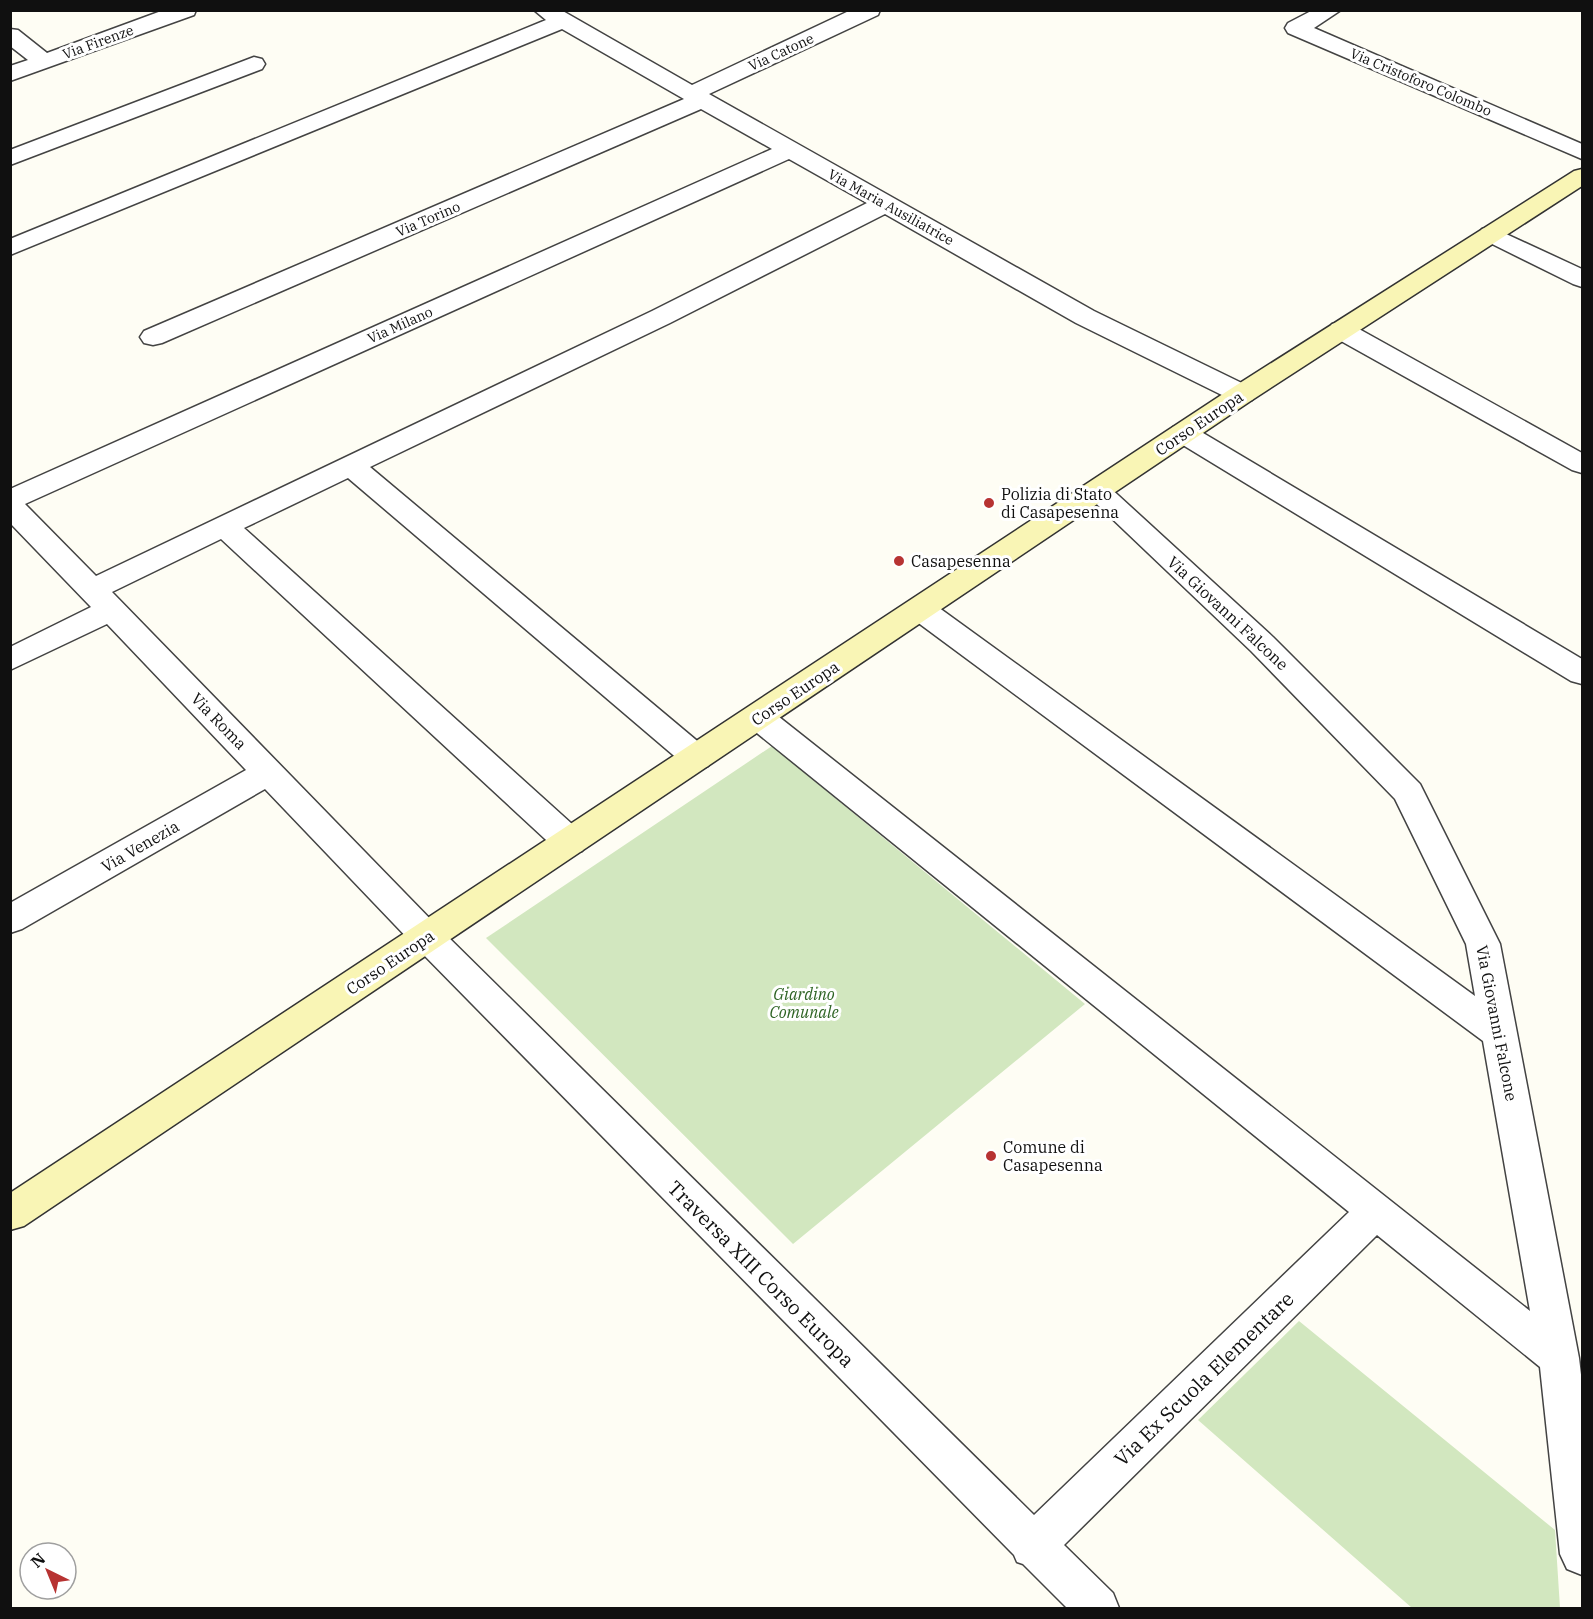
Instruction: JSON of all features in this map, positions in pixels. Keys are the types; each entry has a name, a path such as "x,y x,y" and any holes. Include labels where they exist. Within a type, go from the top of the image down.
{"street":[{"name":"Via Firenze","path":"10,74 186,10"},
{"name":"Via Catone","path":"697,97 870,10"},
{"name":"Via Cristoforo Colombo","path":"1331,10 1296,28 1582,152"},
{"path":"10,248 553,16"},
{"name":"Via Maria Ausiliatrice","path":"553,16 1085,317 1242,393"},
{"path":"10,35 44,62"},
{"path":"10,158 254,64"},
{"name":"Via Torino","path":"153,337 697,97"},
{"name":"Via Milano","path":"10,500 790,150"},
{"name":"Corso Europa","path":"10,1214 1242,393 1582,176"},
{"path":"10,660 102,599 225,527 661,317 885,204"},
{"path":"1491,234 1582,279"},
{"path":"1341,330 1582,464"},
{"path":"1183,433 1582,674"},
{"path":"351,466 697,758"},
{"name":"Via Giovanni Falcone","path":"1097,491 1262,644 1408,792 1482,944 1559,1358 1582,1554"},
{"name":"Via Roma","path":"10,505 427,937"},
{"path":"225,527 570,842"},
{"path":"920,609 1500,1034"},
{"path":"758,717 1559,1358"},
{"name":"Via Venezia","path":"10,920 269,772"},
{"name":"Traversa XIII Corso Europa","path":"427,937 1032,1547 1097,1608"},
{"name":"Via Ex Scuola Elementare","path":"1032,1547 1376,1212"}],"green space":[{"name":"Giardino Comunale","path":"772,746 1085,1004 793,1244 486,938"},
{"path":"1299,1321 1555,1530 1560,1608 1412,1608 1198,1420"}],"place":[{"name":"Polizia di Stato di Casapesenna","path":"989,503"},
{"name":"Casapesenna","path":"899,561"},
{"name":"Comune di Casapesenna","path":"991,1156"}]}
